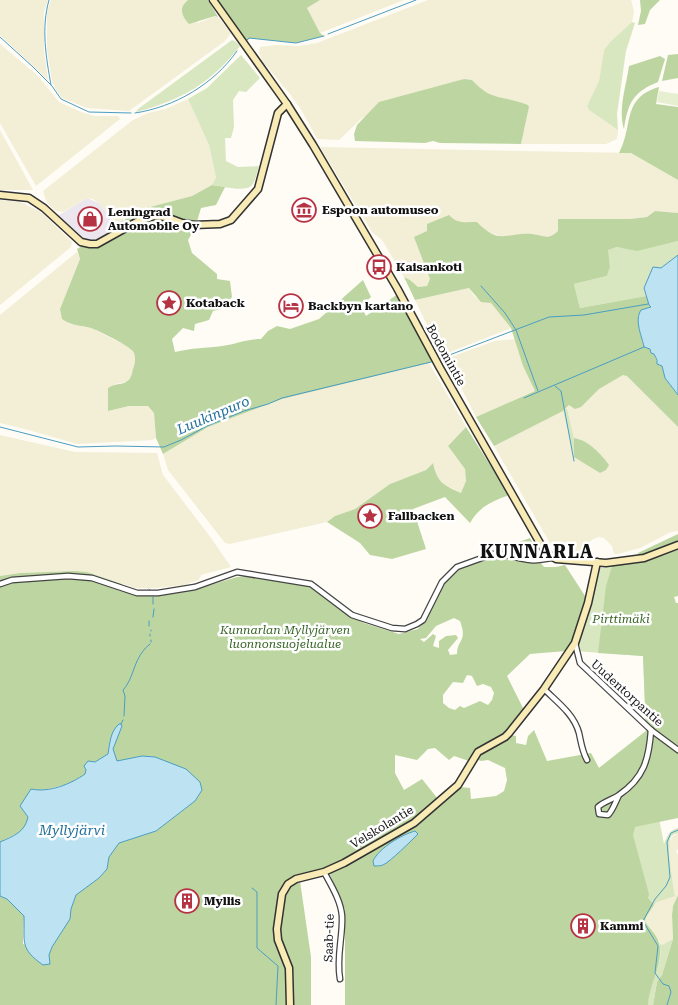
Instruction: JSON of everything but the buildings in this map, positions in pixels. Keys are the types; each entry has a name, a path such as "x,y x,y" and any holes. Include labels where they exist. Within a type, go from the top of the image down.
{"street":[{"name":"Bodomintie","path":"213,0 287,104 397,288 440,368 543,548 552,558"},
{"path":"0,195 29,198 44,208 81,242 90,244 97,244 140,220 154,216 194,224 220,224 228,222 248,203 258,189 278,114 287,104"},
{"path":"0,584 12,580 74,576 92,578 128,591 158,594 195,587 237,572 311,584 352,615 392,628 405,630 423,620 442,582 457,567 493,554 499,553 530,560 552,558 597,562 635,560 678,545"},
{"name":"Velskolantie","path":"290,1005 289,968 277,935 282,894 288,884 291,881 324,872 368,850 421,818 458,785 478,752 505,738 544,689 575,644 588,603 597,562"},
{"name":"Uudentorpantie","path":"575,644 580,663 652,730 678,750"},
{"path":"544,689 569,713 579,732 581,746 587,760"},
{"path":"619,796 602,803 598,807 599,814 610,814 613,804 619,796 644,771 650,749 652,730"},
{"name":"Saab-tie","path":"324,872 338,900 342,915 338,961 340,979"}],"shaded area":[{"path":"0,0 48,0 44,12 44,51 48,80 0,35"},
{"path":"51,0 188,0 184,3 198,23 215,16 231,33 225,41 129,111 87,108 62,98 52,81 47,50 47,11"},
{"path":"320,0 404,0 320,33 307,8"},
{"path":"428,0 631,0 634,11 632,22 604,50 599,81 587,106 589,110 618,130 617,139 606,144 521,144 528,105 493,96 482,91 472,80 464,79 433,89 362,118 339,140 317,139 302,111 263,62 259,53 260,47 275,45 299,46 317,43"},
{"path":"0,44 37,75 59,102 94,116 118,116 120,119 36,186 0,123"},
{"path":"188,99 209,145 216,179 212,185 192,196 140,210 118,222 114,222 99,203 93,199 87,198 63,212 56,211 47,203 43,191 133,120"},
{"path":"0,130 33,190 0,190"},
{"path":"320,147 631,153 678,180 678,213 655,211 647,217 630,219 558,219 558,231 544,238 532,234 505,237 486,232 477,222 461,223 448,215 428,231 415,237 430,279 427,286 418,287 404,277 382,240 372,232"},
{"path":"87,198 99,203 114,222 115,232 94,243 83,240 56,217"},
{"path":"0,200 21,202 41,212 72,242 71,247 0,305"},
{"path":"77,252 80,259 60,309 69,324 91,328 129,347 134,353 136,360 131,377 126,382 115,384 108,411 129,406 148,406 154,413 156,438 152,440 77,444 0,423 0,315"},
{"path":"469,288 475,297 491,303 511,328 445,354 429,329 415,300"},
{"path":"515,339 523,366 535,391 476,417 447,360 448,358 495,341"},
{"path":"429,363 466,427 448,446 465,469 466,481 461,493 447,486 436,477 433,463 426,470 390,484 355,509 335,516 327,522 230,544 225,543 168,470 163,454 208,427 282,399"},
{"path":"623,375 627,375 678,427 678,531 671,532 640,548 618,554 614,554 612,546 604,538 599,537 593,539 583,548 583,553 558,551 550,543 494,446 563,411 574,457 581,439 574,438 567,408 569,405"},
{"path":"0,435 75,452 157,453 163,475 231,567 201,575 199,580 184,585 156,588 135,588 87,572 75,571 20,573 0,576"},
{"path":"678,833 678,849 676,851 678,855 678,895 673,906 673,939 662,945 645,921 671,882 669,844 672,837"}],"green space":[{"path":"188,0 208,0 218,17 215,16 189,24 182,12 183,6"},
{"path":"218,0 320,0 307,8 320,33 324,36 296,43 250,38 246,42"},
{"path":"640,0 660,0 650,10 645,24 638,25 641,11"},
{"path":"632,22 635,23 626,51 617,114 618,130 589,110 587,106 599,81 604,50"},
{"path":"232,40 240,46 206,80 168,102 136,112 138,109"},
{"path":"678,54 678,78 662,81 668,55"},
{"path":"241,55 260,78 246,92 239,91 233,100 234,127 231,138 225,138 226,161 238,167 259,166 252,185 245,189 212,185 216,178 209,145 188,99 207,88"},
{"path":"660,56 665,59 658,82 637,94 627,112 624,129 622,106 629,66"},
{"path":"464,79 472,80 492,95 528,105 521,144 355,141 354,134 357,125 379,102"},
{"path":"659,87 656,104 678,107 678,180 631,153 619,153 634,106 639,98"},
{"path":"659,91 678,94 678,106 657,102"},
{"path":"212,185 225,187 216,205 201,208 195,228 188,240 192,253 217,274 217,279 230,281 232,297 222,309 213,311 209,320 195,324 194,331 183,328 172,339 175,352 261,339 268,331 277,326 290,329 319,319 363,280 371,297 361,306 366,316 398,294 433,362 282,399 208,427 163,454 156,438 154,413 148,406 129,406 108,411 108,388 124,383 129,379 135,363 135,355 132,350 107,335 62,319 60,309 80,259 77,249 82,246 93,247 115,237 114,222 124,220 139,210 192,196"},
{"path":"655,211 678,213 678,241 637,251 617,247 608,250 610,267 607,276 574,284 580,308 646,296 651,307 641,310 639,324 644,347 650,349 651,353 654,354 658,364 662,366 665,378 678,395 678,427 627,376 623,375 599,389 581,407 575,409 569,405 563,411 494,446 476,417 535,391 523,366 511,328 491,303 481,302 469,288 415,300 404,277 418,287 427,286 430,279 414,237 427,231 427,224 449,215 458,221 477,222 492,234 498,236 532,234 548,237 558,231 558,219 630,219 647,217"},
{"path":"678,241 678,255 661,268 644,288 646,296 580,308 574,284 607,276 610,267 607,250 617,247 637,250"},
{"path":"567,408 574,438 574,457 563,411"},
{"path":"466,427 509,495 487,505 478,512 470,523 445,497 413,509 426,549 392,559 370,555 360,543 327,522 335,516 355,509 390,484 426,470 433,463 439,479 450,488 461,493 466,481 465,469 448,446"},
{"path":"574,438 579,439 598,452 609,465 606,470 600,473 574,457"},
{"path":"678,534 678,543 637,558 638,553"},
{"path":"530,538 541,557 530,558 497,550"},
{"path":"678,549 678,596 674,597 676,603 678,603 678,818 635,827 633,835 649,894 648,898 654,905 645,921 657,937 660,948 659,964 648,1005 345,1005 345,910 329,872 369,852 415,825 460,787 470,788 471,799 496,796 504,791 507,780 505,768 488,760 481,761 476,759 480,754 511,735 516,736 516,743 526,745 528,736 534,730 547,761 591,753 599,768 646,731 643,656 598,653 606,586 612,566 637,563"},
{"name":"Kunnarlan Myllyjärven luonnonsuojelualue","path":"495,555 528,562 540,562 544,567 565,565 587,599 574,637 566,651 530,654 507,676 524,710 503,736 476,751 469,761 454,756 449,760 435,748 428,749 417,760 395,755 395,773 404,790 422,779 438,799 401,828 358,853 323,869 293,877 282,888 278,898 275,929 287,968 287,1005 0,1005 0,896 7,899 24,916 23,944 49,955 70,919 76,895 99,878 107,869 109,857 119,843 156,831 195,801 202,790 117,761 113,749 116,741 111,737 108,754 91,764 86,774 73,783 40,791 26,826 20,832 0,842 0,576 20,573 87,572 122,584 117,590 136,595 159,596 197,589 237,577 250,576 313,587 346,614 364,623 399,634 418,629 425,621 444,584 462,567","holes":["454,618 460,621 463,633 457,654 450,655 448,650 458,638 456,635 446,636 439,641 439,648 433,646 436,636 433,634 424,642 420,639 426,638 436,626","467,675 472,676 477,686 483,684 491,687 494,693 492,700 488,705 480,701 464,708 460,706 455,710 449,708 443,703 443,695 453,682 463,683"]},
{"name":"Pirttimäki","path":"658,564 678,791 656,803 664,844 668,834 678,828 678,833 671,837 669,848 675,896 657,902 654,905 650,904 599,768 646,731 643,656 575,651 599,568"},
{"path":"300,881 311,957 311,1005 292,1005 292,969 280,935 285,893 290,886"},
{"path":"678,895 678,1005 653,1005 657,982 662,975 673,939 673,906"},
{"path":"673,939 662,975 657,982 653,1005 648,1005 660,958 659,942 662,945"}],"water":[{"path":"678,255 678,395 665,378 662,366 657,364 654,354 651,353 650,349 644,347 638,319 641,310 651,307 644,288 653,267 661,268"},
{"name":"Myllyjärvi","path":"119,724 122,726 113,749 117,761 142,756 155,757 186,769 200,782 202,790 195,801 156,831 119,843 109,857 107,869 99,878 76,895 70,919 52,947 49,955 50,964 43,965 30,954 25,944 24,916 7,899 0,896 0,842 22,830 27,822 28,817 20,806 31,789 52,789 85,774 84,766 88,761 95,762 108,754 112,734"},
{"path":"415,831 418,834 391,860 383,865 374,866 373,861 380,851 397,839"}],"waterway":[{"path":"49,0 45,32 51,85"},
{"path":"328,34 416,0"},
{"path":"246,41 249,38 296,43 324,36"},
{"path":"0,37 52,86 61,99 89,112 131,113"},
{"path":"135,113 165,105 192,92 217,74 237,51"},
{"path":"481,286 505,313 516,330 538,391"},
{"name":"Luukinpuro","path":"439,359 549,317 584,315 648,304"},
{"path":"524,398 644,347"},
{"name":"Luukinpuro","path":"0,427 78,447 164,447 207,426 282,398 431,362"},
{"path":"555,386 561,391 574,461"},
{"path":"153,597 153,604"},
{"path":"153,617 154,609"},
{"path":"149,621 149,626"},
{"path":"124,716 125,696 123,690 140,655 150,644"},
{"path":"121,724 123,720"},
{"path":"667,1005 671,992 669,986 663,984 655,973 658,946 643,921 670,877 667,842 671,833 678,830"},
{"path":"252,888 257,892 257,948 278,966 276,1005"}],"place":[{"name":"Espoon automuseo","path":"304,210"},
{"name":"Leningrad Automobile Oy","path":"90,219"},
{"name":"Kaisankoti","path":"379,267"},
{"name":"Kotaback","path":"169,303"},
{"name":"Backbyn kartano","path":"291,306"},
{"name":"Fallbacken","path":"370,516"},
{"name":"Myllis","path":"187,901"},
{"name":"Kammi","path":"583,926"}],"district":[{"name":"KUNNARLA","path":"537,551"}]}
